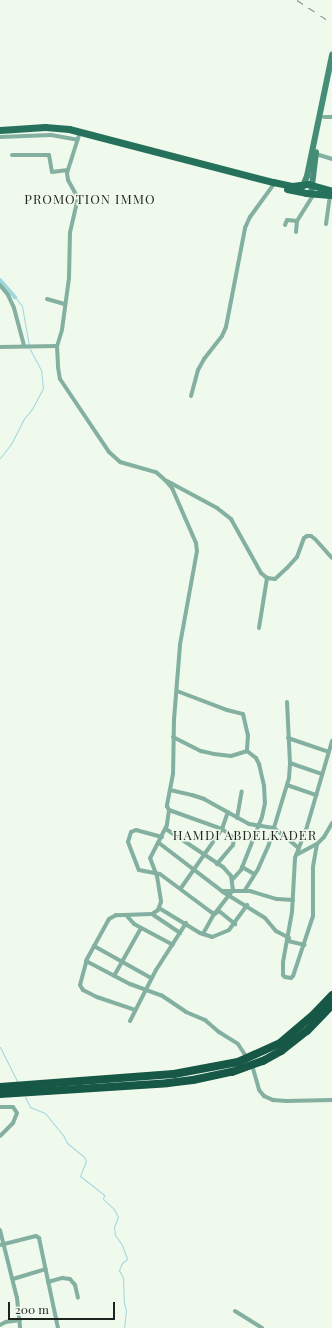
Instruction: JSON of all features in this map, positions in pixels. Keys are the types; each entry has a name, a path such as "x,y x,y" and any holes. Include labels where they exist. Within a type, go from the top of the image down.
{"highway":[{"path":"0,1094 193,1080 232,1072 280,1043 313,1016 332,995"},
{"path":"0,1087 180,1074 250,1062 281,1051 307,1031 332,1005"}],"main road":[{"path":"301,192 332,55"},
{"path":"312,194 316,154 332,76"},
{"path":"0,130 38,128 79,135 273,182 292,186 304,184 312,185 331,194"},
{"path":"79,135 301,192 312,194 331,194"}],"street":[{"path":"324,117 332,117"},
{"path":"0,137 79,135 68,170 68,180 77,196 77,202 70,233 69,278 62,330 57,346 60,379 108,452 120,462 156,472 172,488 196,543 197,551 180,645 173,737 173,774 167,806 169,810 166,829 150,858 157,874 161,902 159,908 152,914 114,916 109,919 86,961 80,985 81,988 97,997 134,1010"},
{"path":"12,155 49,154 52,172 68,170"},
{"path":"316,154 332,159"},
{"path":"191,396 201,364 222,336 226,326 245,228 250,217 273,185"},
{"path":"296,232 297,220 312,194"},
{"path":"326,224 331,194"},
{"path":"285,224 287,220 297,220"},
{"path":"0,285 8,295 14,308 24,345"},
{"path":"47,299 65,304"},
{"path":"0,347 24,345 57,346"},
{"path":"165,480 217,508 231,519 260,573 267,578 274,579 287,568 297,557 304,538 307,536 315,539 332,558"},
{"path":"260,628 267,578"},
{"path":"177,691 227,710 243,714 248,735 247,751"},
{"path":"245,890 269,844 287,785 290,764 287,702"},
{"path":"173,737 201,751 214,754 231,756 247,751"},
{"path":"288,738 329,752"},
{"path":"317,844 314,867 314,912 293,976 291,978 285,978 283,975 283,962 288,940 293,900 293,869 296,855 306,830 332,741"},
{"path":"232,880 238,876 260,826 265,803 264,786 256,758 247,751"},
{"path":"290,764 322,774"},
{"path":"287,785 316,795"},
{"path":"170,790 192,794 237,818 260,826 274,828 299,848"},
{"path":"237,818 242,791"},
{"path":"169,810 222,829 234,838 235,842 217,864"},
{"path":"180,888 222,829 228,812"},
{"path":"296,855 317,844 324,838 332,823"},
{"path":"166,829 229,872 234,890"},
{"path":"162,838 134,830 128,840 139,870 157,874 180,888 215,913 219,911 235,924"},
{"path":"159,843 222,891 247,905 265,918 276,931 288,940 304,945"},
{"path":"242,867 254,874"},
{"path":"203,934 215,913 234,890"},
{"path":"222,891 245,890 277,899 293,900"},
{"path":"159,908 203,934 217,936 226,932 235,924 247,905"},
{"path":"152,914 180,933"},
{"path":"126,916 132,923 173,945"},
{"path":"130,1021 145,990 186,923"},
{"path":"114,976 141,928"},
{"path":"94,946 152,978"},
{"path":"86,961 114,976 145,990 161,995 186,1012 205,1020 219,1032 238,1044 250,1062 259,1090 264,1096 272,1100 286,1101 332,1100"},
{"path":"0,1107 13,1107 17,1113 13,1122 0,1136"},
{"path":"0,1230 2,1244 13,1279 20,1328"},
{"path":"2,1244 38,1237 58,1328"},
{"path":"13,1279 46,1270"},
{"path":"48,1282 62,1278 70,1278 75,1285 78,1298"},
{"path":"235,1311 262,1328"},
{"path":"0,1325 6,1322 20,1320"}],"waterway":[{"path":"0,280 15,297"},
{"path":"15,297 22,306 29,344"},
{"path":"0,458 11,444 23,420 32,409 43,388 41,370 30,349"},
{"path":"0,1047 18,1083"},
{"path":"25,1097 30,1107 45,1113 63,1135 67,1143 84,1157 86,1161 80,1176 104,1195 103,1199 114,1209 118,1217 114,1227 115,1235 122,1245 127,1259 122,1263 119,1270 123,1278 124,1303 126,1310 124,1328"}],"railway":[{"path":"297,0 332,23"}],"district":[{"name":"PROMOTION IMMO","path":"90,199"},
{"name":"HAMDI ABDELKADER","path":"245,835"}]}
